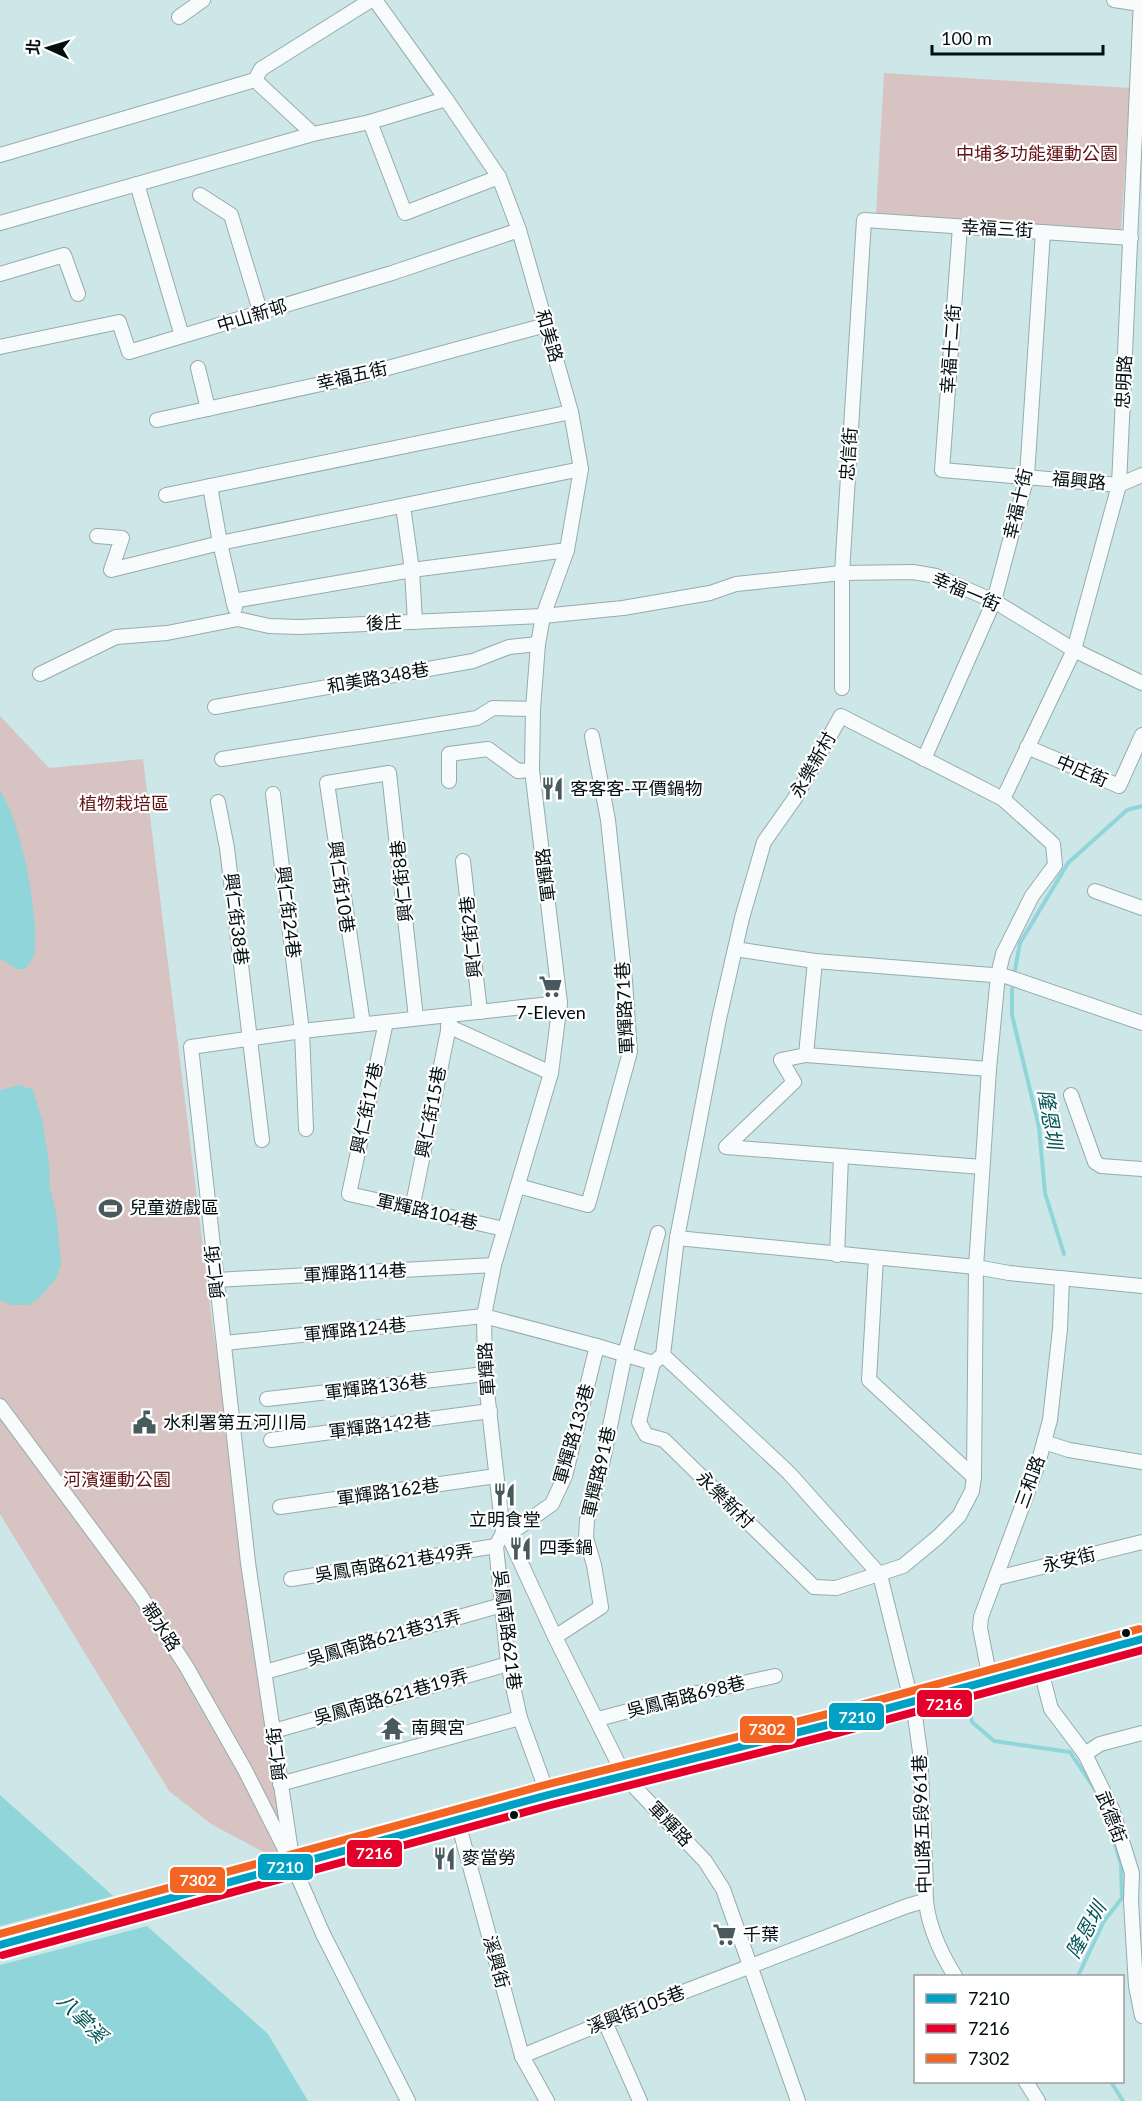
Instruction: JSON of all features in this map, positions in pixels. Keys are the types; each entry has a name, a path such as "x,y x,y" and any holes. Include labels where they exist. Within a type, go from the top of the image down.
{"main road":[{"path":"0,1945 457,1819 625,1777 1142,1639"}],"street":[{"path":"179,17 203,0"},
{"path":"0,155 255,80 261,69 373,0"},
{"name":"和美路","path":"373,0 446,99 499,177 519,230 571,412 581,470 567,550 543,616 538,644 533,709"},
{"path":"1114,0 1134,3 1141,0"},
{"name":"忠明路","path":"1074,650 1119,485 1141,0"},
{"path":"255,80 313,134"},
{"path":"0,223 313,134 370,122 446,99"},
{"path":"370,122 405,213 499,177"},
{"path":"138,184 182,336"},
{"path":"200,195 231,215 261,314"},
{"name":"幸福三街","path":"864,220 1131,238"},
{"name":"忠信街","path":"842,688 842,573 864,220"},
{"name":"幸福十二街","path":"942,470 960,227"},
{"name":"中山新邨","path":"0,347 118,322 129,352 261,314 519,230"},
{"name":"幸福十街","path":"924,759 994,601 1027,476 1043,232"},
{"path":"0,274 64,255 78,294"},
{"name":"幸福五街","path":"156,420 362,375 546,325"},
{"path":"198,368 208,409"},
{"path":"166,495 571,412"},
{"path":"97,536 122,538 111,570 220,543 581,470"},
{"name":"福興路","path":"942,470 1119,485 1142,475"},
{"path":"210,486 220,543 238,619"},
{"path":"403,506 412,570 415,622"},
{"path":"233,601 412,570 567,550"},
{"name":"幸福一街","path":"736,584 842,573 913,572 936,576 994,601 1074,650 1142,683"},
{"name":"後庄","path":"40,674 116,637 166,633 238,619 269,626 299,627 543,616 623,608 710,593 736,584"},
{"name":"和美路348巷","path":"215,706 473,661 509,647 538,644"},
{"path":"1003,799 1074,650"},
{"path":"222,759 477,718 493,708 533,709"},
{"name":"軍輝路","path":"533,709 532,770 560,1003 550,1072 494,1265 484,1316 485,1374 505,1534 625,1777 705,1861 723,1888 798,2101"},
{"name":"永樂新村","path":"841,716 924,759 1003,799 1053,844 1055,865 1032,896 1003,954 998,975 989,1069 976,1268 974,1477 972,1491 959,1516 903,1566 836,1588 814,1587 664,1440 646,1435 639,1422 658,1359 677,1238 719,1019 735,948 764,842 795,798 841,716"},
{"name":"中庄街","path":"1027,747 1119,786 1142,735"},
{"name":"軍輝路71巷","path":"518,1186 588,1205 630,1052 608,820 592,736"},
{"path":"448,781 449,754 488,749 518,771 532,770"},
{"name":"興仁街8巷","path":"360,778 389,774 416,1018"},
{"name":"興仁街10巷","path":"360,778 327,783 363,1024"},
{"name":"興仁街24巷","path":"273,794 302,1031 306,1129"},
{"name":"興仁街38巷","path":"218,802 227,848 262,1140"},
{"name":"興仁街2巷","path":"463,861 480,1012"},
{"path":"1095,891 1142,908"},
{"path":"735,948 815,961 998,975 1142,1023"},
{"path":"806,1055 815,961"},
{"name":"興仁街","path":"293,1865 249,1563 191,1047 250,1037 416,1018 449,1021 480,1012 560,1003"},
{"path":"449,1021 550,1072"},
{"name":"興仁街15巷","path":"412,1209 449,1021"},
{"name":"興仁街17巷","path":"349,1194 386,1022"},
{"path":"982,1167 726,1147 794,1082 781,1060 806,1055 989,1069"},
{"path":"1071,1095 1095,1162 1101,1166 1142,1169"},
{"path":"837,1255 841,1157"},
{"name":"軍輝路104巷","path":"349,1194 504,1229"},
{"name":"軍輝路91巷","path":"555,1637 601,1607 594,1565 586,1538 587,1520 603,1460 625,1354 658,1233"},
{"path":"677,1238 1142,1286"},
{"path":"876,1258 869,1380 974,1477"},
{"name":"軍輝路114巷","path":"216,1280 494,1265"},
{"name":"三和路","path":"990,1679 980,1628 981,1617 1038,1464 1050,1420 1060,1329 1062,1278"},
{"path":"484,1316 625,1354 658,1359 789,1473 880,1575 912,1701"},
{"name":"軍輝路124巷","path":"225,1343 484,1316"},
{"name":"軍輝路133巷","path":"505,1534 552,1504 565,1476 597,1346"},
{"name":"軍輝路136巷","path":"267,1399 485,1374"},
{"name":"親水路","path":"0,1406 140,1595 186,1666 245,1770 293,1865"},
{"name":"軍輝路142巷","path":"271,1440 490,1411"},
{"path":"1044,1442 1070,1450 1142,1462"},
{"name":"軍輝路162巷","path":"280,1507 496,1476"},
{"name":"吳鳳南路621巷","path":"505,1534 496,1546 508,1664 520,1718 548,1795"},
{"name":"永安街","path":"997,1578 1142,1542"},
{"name":"吳鳳南路621巷49弄","path":"291,1579 496,1546"},
{"name":"吳鳳南路621巷31弄","path":"265,1672 502,1605"},
{"name":"吳鳳南路621巷19弄","path":"274,1731 508,1664"},
{"name":"武德街","path":"1040,1667 1051,1709 1085,1754 1112,1809 1132,1873 1137,1901 1142,2016"},
{"name":"吳鳳南路698巷","path":"598,1719 774,1676"},
{"name":"中山路五段961巷","path":"912,1701 920,1752 926,1885 924,1901 944,1958 954,1975"},
{"path":"280,1784 520,1718"},
{"path":"1085,1754 1100,1744 1142,1734"},
{"name":"溪興街","path":"457,1819 522,2056 547,2101"},
{"path":"293,1865 323,1934 408,2101"},
{"path":"752,1966 924,1901"},
{"name":"溪興街105巷","path":"522,2056 752,1966"},
{"path":"605,2022 640,2101"},
{"path":"1027,2083 1038,2101"}],"green space":[{"name":"中埔多功能運動公園","path":"884,73 1130,88 1121,230 876,215"},
{"name":"河濱運動公園","path":"0,716 49,768 143,759 212,1321 288,1849 269,1855 211,1824 169,1791 0,1514"}],"water":[{"path":"0,791 15,823 31,890 35,951 25,969 16,969 0,958"},
{"path":"20,1085 33,1090 42,1120 61,1263 57,1277 39,1298 29,1305 12,1305 0,1300 0,1090"},
{"name":"八掌溪","path":"0,1795 268,2034 308,2101 0,2101"}],"pier":[{"path":"117,1895 151,1925 0,1965 0,1926"}],"waterway":[{"name":"隆恩圳","path":"1015,970 1020,943 1068,863 1127,810 1142,806"},
{"name":"隆恩圳","path":"1012,989 1012,1015 1039,1127 1045,1193 1064,1254"},
{"name":"隆恩圳","path":"968,1700 972,1722 994,1741 1070,1752 1098,1794"},
{"name":"隆恩圳","path":"1078,1975 1104,1921 1122,1898 1121,1864 1102,1803"},
{"name":"隆恩圳","path":"1112,2083 1123,2101"}],"transit line":[{"name":"7302","path":"0,1934 545,1785 824,1715 1139,1629"},
{"name":"7210","path":"0,1945 548,1795 827,1725 1142,1639"},
{"name":"7216","path":"3,1955 551,1805 830,1735 1142,1650"}],"place":[{"name":"客客客-平價鍋物","path":"552,789"},
{"name":"7-Eleven","path":"551,987"},
{"name":"兒童遊戲區","path":"111,1208"},
{"name":"水利署第五河川局","path":"145,1423"},
{"name":"立明食堂","path":"505,1494"},
{"name":"四季鍋","path":"521,1548"},
{"name":"南興宮","path":"393,1728"},
{"name":"麥當勞","path":"444,1858"},
{"name":"千葉","path":"725,1935"}],"park label":[{"name":"植物栽培區","path":"124,804"}]}
